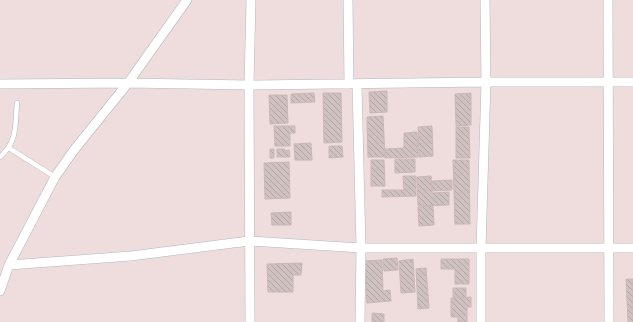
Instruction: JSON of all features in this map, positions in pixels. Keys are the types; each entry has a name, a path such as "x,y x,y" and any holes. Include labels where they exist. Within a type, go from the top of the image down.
{"street":[{"path":"0,291 9,265 55,177 74,150 128,83 186,0"},
{"path":"250,322 249,85 251,0"},
{"path":"348,0 361,248 360,322"},
{"path":"482,322 481,248 486,82 485,0"},
{"path":"608,0 609,322"},
{"path":"0,84 128,83 249,85 633,82"},
{"path":"9,265 131,256 249,241 361,248 633,248"}],"lane":[{"path":"0,157 9,148 14,136 17,103"},
{"path":"9,148 55,177"}],"building":[{"path":"387,91 387,112 370,113 369,92"},
{"path":"314,93 315,102 291,103 291,94"},
{"path":"323,93 341,93 342,142 324,143"},
{"path":"471,93 471,125 456,126 455,94"},
{"path":"269,95 287,95 288,123 270,124"},
{"path":"383,116 385,157 368,157 367,117"},
{"path":"274,126 295,126 295,133 290,133 290,146 275,146"},
{"path":"432,126 433,156 419,157 418,127"},
{"path":"456,127 469,127 470,158 456,158"},
{"path":"417,132 418,157 385,158 385,149 404,148 404,133"},
{"path":"311,143 312,160 295,160 294,144"},
{"path":"329,146 342,146 343,157 329,158"},
{"path":"270,149 274,149 274,158 270,158"},
{"path":"277,149 285,149 285,151 289,150 290,157 277,157"},
{"path":"395,159 415,159 415,172 395,173"},
{"path":"371,160 384,160 385,186 371,186"},
{"path":"453,160 469,160 470,224 455,224"},
{"path":"289,162 290,198 265,199 264,163"},
{"path":"403,176 416,176 416,196 382,197 382,190 404,190"},
{"path":"431,176 432,193 449,192 449,205 418,206 417,177"},
{"path":"452,180 452,190 432,191 432,181"},
{"path":"433,206 434,225 419,226 418,207"},
{"path":"291,212 291,225 272,225 271,213"},
{"path":"397,258 398,270 384,271 383,259"},
{"path":"413,259 415,292 401,293 399,261"},
{"path":"441,259 469,259 469,284 455,284 455,269 441,269"},
{"path":"382,260 383,291 390,290 391,301 367,303 364,261"},
{"path":"302,263 301,275 293,275 293,292 268,292 267,264"},
{"path":"426,268 429,308 418,309 416,269"},
{"path":"626,279 633,279 633,322 628,322"},
{"path":"453,288 466,288 466,297 453,297"},
{"path":"471,297 471,307 467,307 467,322 458,322 458,317 451,317 451,298"},
{"path":"372,313 384,314 384,322 372,322"}]}
